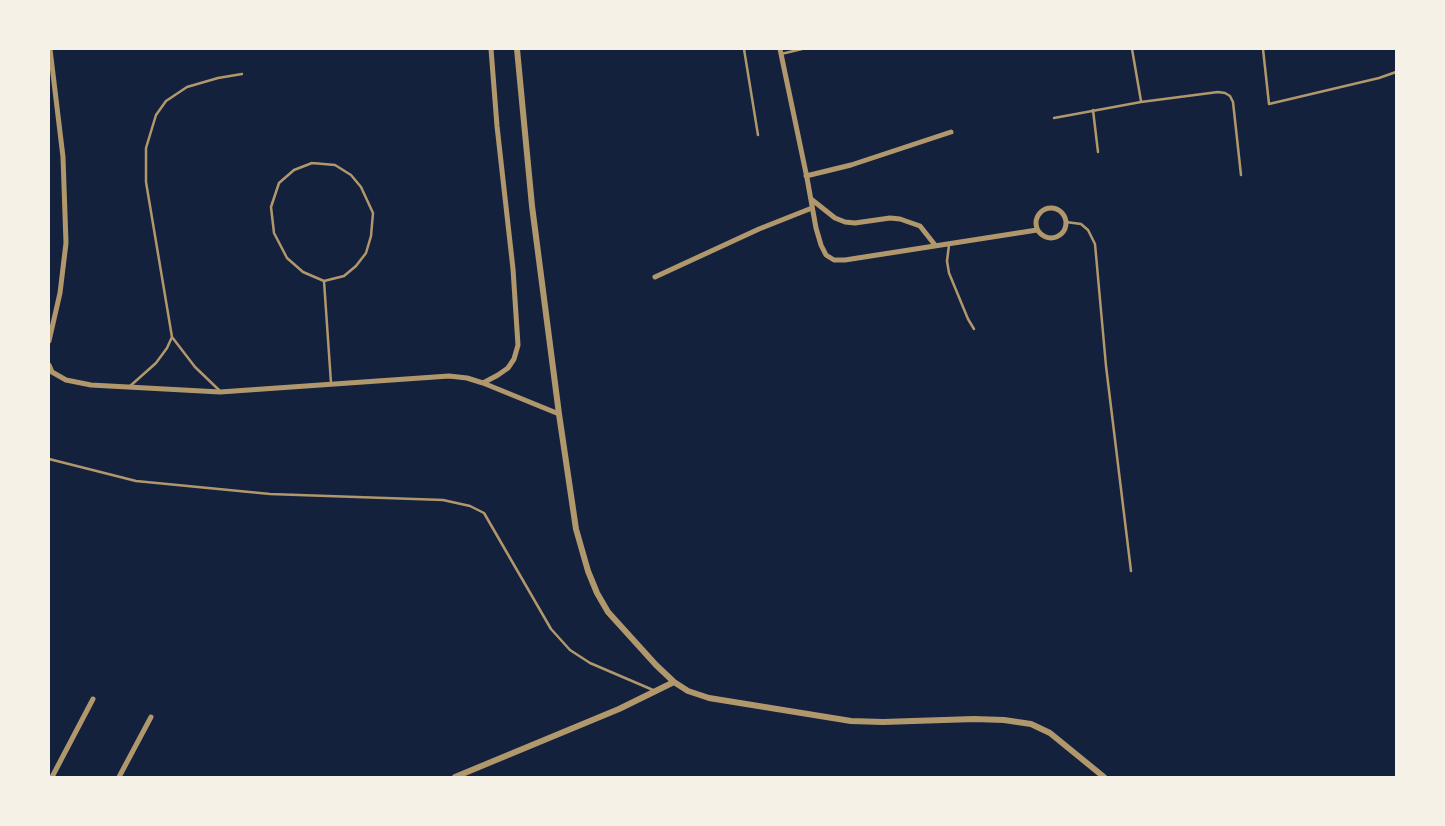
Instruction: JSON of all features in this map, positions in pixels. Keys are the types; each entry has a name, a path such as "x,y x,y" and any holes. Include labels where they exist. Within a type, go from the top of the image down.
{"street":[{"path":"49,341 60,294 66,243 63,157 50,49"},
{"path":"483,383 498,376 508,368 514,359 518,345 513,269 497,126 491,49"},
{"path":"517,49 532,206 576,529 588,571 597,593 608,612 674,682 688,691 708,698 851,721 883,722 974,719 1004,720 1031,724 1050,734 1104,777"},
{"path":"780,51 812,208 821,245 826,255 834,260 1037,230"},
{"path":"806,176 851,165 950,132"},
{"path":"811,200 835,218 845,222 867,222 890,218 900,219 920,226 934,245"},
{"path":"1054,207 1062,212 1066,222 1063,232 1055,238 1044,237 1037,230 1035,220 1044,208 1054,207"},
{"path":"655,277 767,226 812,208"},
{"path":"49,366 52,372 66,380 91,385 220,392 449,376 467,378 483,383 559,414"},
{"path":"455,777 618,709 674,682"},
{"path":"52,777 93,699"},
{"path":"119,777 151,717"}],"lane":[{"path":"744,49 758,135"},
{"path":"780,51 802,49"},
{"path":"1132,49 1142,102"},
{"path":"1263,49 1269,104 1380,78 1396,72"},
{"path":"220,392 195,367 172,337 146,182 146,148 156,115 166,101 186,87 218,78 242,74"},
{"path":"1054,118 1142,102 1218,92 1226,93 1233,102 1241,175"},
{"path":"1093,110 1098,152"},
{"path":"312,163 335,165 351,175 361,187 373,213 372,236 366,253 356,266 344,276 324,281 303,272 287,258 274,233 271,207 279,183 294,170 312,163"},
{"path":"1066,222 1081,224 1088,230 1095,244 1106,366 1131,571"},
{"path":"949,243 947,262 949,273 974,329"},
{"path":"324,281 331,383"},
{"path":"128,387 156,363 167,348 172,337"},
{"path":"49,460 136,481 270,494 444,500 470,506 484,513 551,629 570,650 590,663 656,692"}]}
